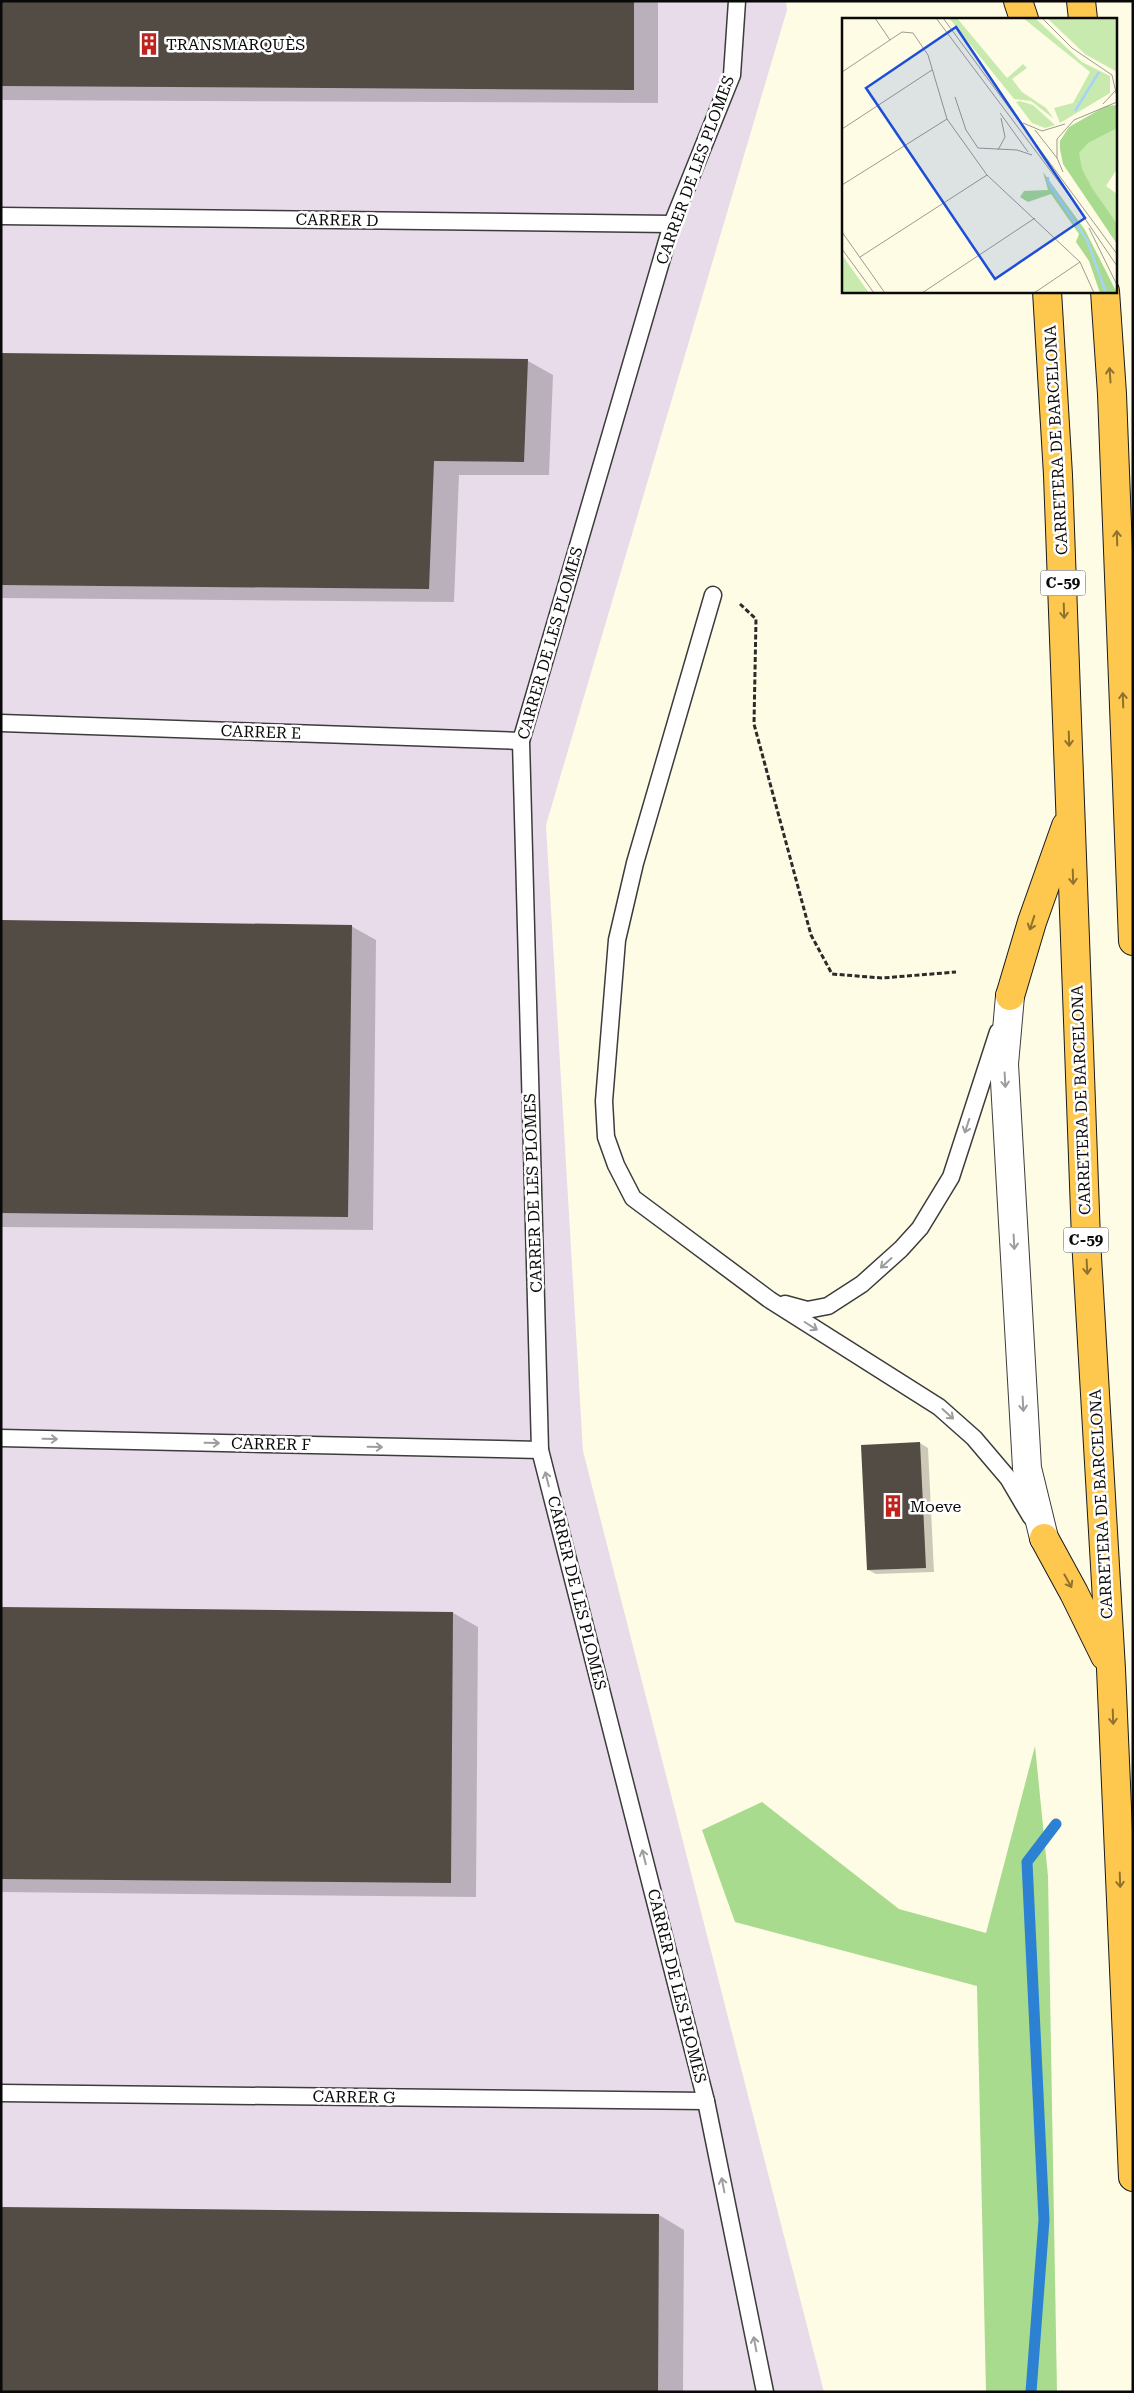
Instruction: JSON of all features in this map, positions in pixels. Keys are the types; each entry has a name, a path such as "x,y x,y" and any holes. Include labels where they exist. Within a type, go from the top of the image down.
{"highway":[{"path":"1018,1 1025,18"},
{"path":"1025,1 1025,18"},
{"path":"1082,1 1083,18"},
{"name":"CARRETERA DE BARCELONA","path":"1047,292 1058,475 1086,1239 1111,1669 1133,2178"},
{"path":"1105,292 1112,394 1133,941"},
{"path":"1010,996 1032,922 1071,811"},
{"path":"1044,1538 1074,1593 1111,1669"}],"street":[{"path":"1010,996 1004,1064 1027,1468 1044,1538"}],"lane":[{"name":"CARRER DE LES PLOMES","path":"737,1 732,75 672,224 521,741 540,1450 706,2101 765,2392"},
{"name":"CARRER D","path":"1,216 672,224"},
{"path":"713,595 635,864 617,940 604,1101 606,1137 616,1166 633,1198 770,1300 939,1407 974,1438 1008,1478 1044,1538"},
{"name":"CARRER E","path":"1,723 521,741"},
{"path":"770,1300 807,1310 828,1306 862,1284 901,1249 920,1228 950,1177 1010,996"},
{"name":"CARRER F","path":"1,1438 540,1450"},
{"name":"CARRER G","path":"1,2093 706,2101"}],"path":[{"path":"713,595 736,600 756,619 754,724 811,935 832,974 882,978 956,972"}],"shaded area":[{"path":"1,1 786,1 787,10 546,825 583,1451 824,2392 1,2392"}],"green space":[{"path":"1035,1746 1048,1876 1057,2392 986,2392 977,1986 735,1922 702,1830 762,1802 899,1909 986,1933"}],"building":[{"path":"1,1 634,1 634,90 1,86"},
{"path":"1,353 528,359 524,462 434,461 429,589 1,585"},
{"path":"1,920 352,925 348,1217 1,1213"},
{"name":"Moeve","path":"920,1442 926,1568 867,1570 861,1445"},
{"path":"1,1607 453,1612 451,1883 1,1879"},
{"path":"1,2207 659,2214 658,2392 1,2392"}],"waterway":[{"path":"1031,2392 1044,2220 1027,1862 1056,1824"}],"place":[{"name":"TRANSMARQUÈS","path":"149,44"},
{"name":"Moeve","path":"893,1506"}]}
